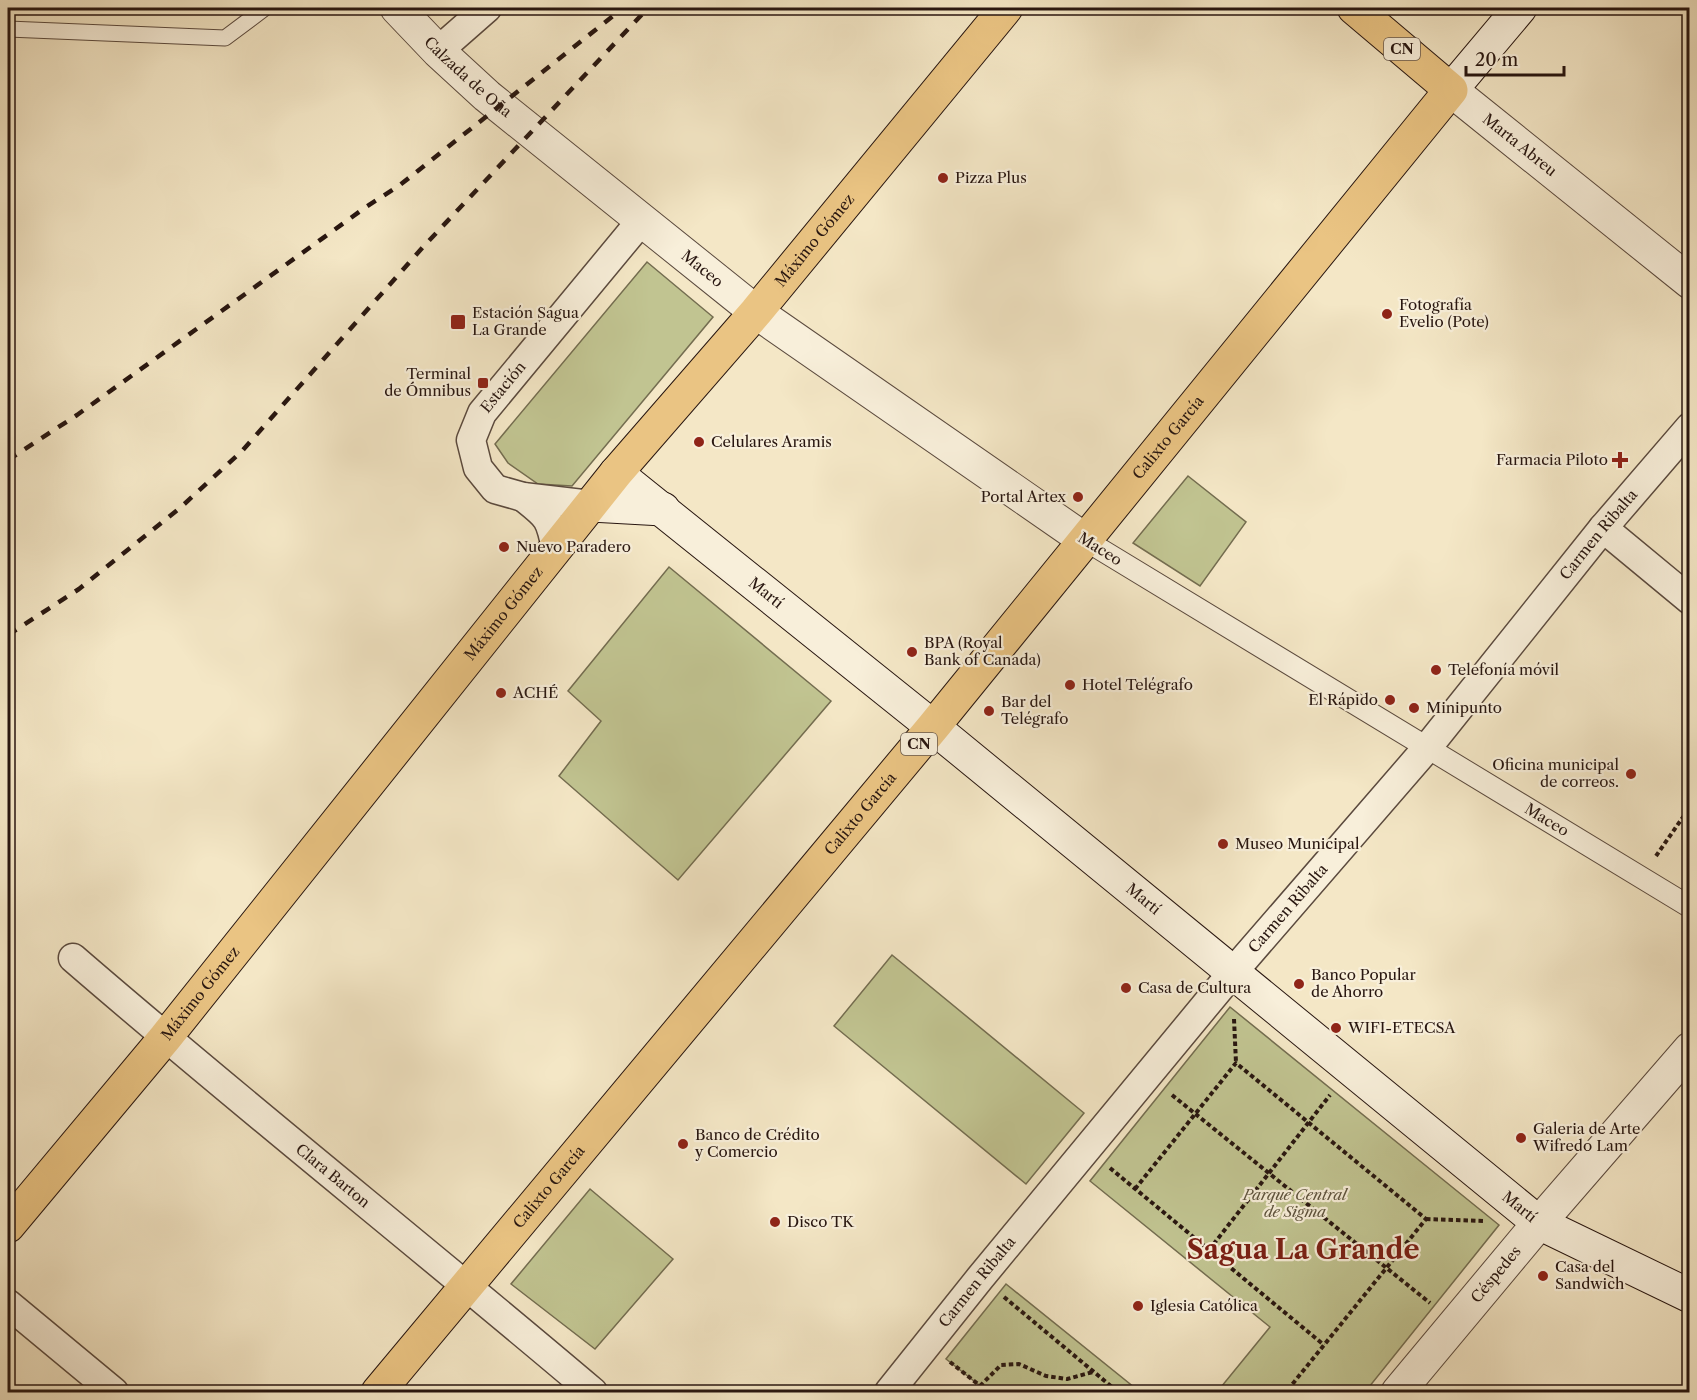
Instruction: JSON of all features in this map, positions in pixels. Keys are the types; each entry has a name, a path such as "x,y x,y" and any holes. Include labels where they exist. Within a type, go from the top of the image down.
{"main road":[{"name":"Máximo Gómez","path":"8,1226 165,1038 616,473 756,312 1006,8"},
{"name":"Marta Abreu","path":"1353,8 1451,90"},
{"name":"Calixto García","path":"378,1392 933,727 1451,90"}],"street":[{"name":"Calzada de Oña","path":"397,8 438,51 487,96 544,142"},
{"path":"438,51 488,8"},
{"name":"Calixto García","path":"1451,90 1520,8"},
{"name":"Marta Abreu","path":"1451,90 1689,282"},
{"name":"Maceo","path":"544,142 756,312 1085,540 1689,907"},
{"name":"Estación","path":"591,505 523,497 495,489 478,468 471,440 482,413 641,221"},
{"name":"Carmen Ribalta","path":"890,1392 980,1278 1233,972 1427,748 1603,528 1689,427"},
{"name":"Martí","path":"616,473 933,727 1539,1223 1689,1296"},
{"path":"523,497 543,513 551,525 556,549"},
{"path":"591,505 663,509"},
{"path":"1603,528 1689,600"},
{"name":"Clara Barton","path":"73,958 165,1038 467,1285 593,1392"},
{"name":"Céspedes","path":"1398,1392 1539,1223 1689,1049"},
{"path":"8,1304 114,1392"}],"lane":[{"path":"8,29 225,38 265,8"}],"path":[{"path":"1642,878 1689,807"},
{"path":"1135,1189 1236,1063 1426,1219 1286,1392"},
{"path":"1209,1250 1351,1069"},
{"path":"1148,1075 1456,1323"},
{"path":"1088,1150 1324,1345"},
{"path":"980,1278 1118,1392"},
{"path":"928,1345 988,1392"},
{"path":"980,1386 1000,1365 1019,1364 1046,1376 1067,1379 1093,1372"}],"green space":[{"path":"647,262 713,317 572,486 538,484 508,463 495,444"},
{"path":"1188,476 1246,522 1200,586 1133,543"},
{"path":"669,567 831,701 678,880 559,776 601,721 568,691"},
{"path":"892,955 1084,1113 1026,1184 834,1026"},
{"name":"Parque Central de Sigma","path":"1230,1007 1499,1225 1365,1392 1217,1392 1270,1327 1090,1181"},
{"path":"590,1189 673,1259 595,1349 511,1284"},
{"path":"1006,1284 1140,1392 988,1392 946,1359"}],"railway":[{"path":"8,460 77,415 366,207 400,185 623,8"},
{"path":"8,635 79,589 180,508 242,451 423,247 648,8"}],"place":[{"name":"Pizza Plus","path":"943,178"},
{"name":"Fotografía Evelio (Pote)","path":"1387,314"},
{"name":"Estación Sagua La Grande","path":"458,322"},
{"name":"Terminal de Ómnibus","path":"483,383"},
{"name":"Celulares Aramis","path":"699,442"},
{"name":"Farmacia Piloto","path":"1620,460"},
{"name":"Portal Artex","path":"1078,497"},
{"name":"Nuevo Paradero","path":"504,547"},
{"name":"BPA (Royal Bank of Canada)","path":"912,652"},
{"name":"Telefonía móvil","path":"1436,670"},
{"name":"Hotel Telégrafo","path":"1070,685"},
{"name":"ACHÉ","path":"501,693"},
{"name":"El Rápido","path":"1390,700"},
{"name":"Minipunto","path":"1414,708"},
{"name":"Bar del Telégrafo","path":"989,711"},
{"name":"Oficina municipal de correos.","path":"1631,774"},
{"name":"Museo Municipal","path":"1223,844"},
{"name":"Banco Popular de Ahorro","path":"1299,984"},
{"name":"Casa de Cultura","path":"1126,988"},
{"name":"WIFI-ETECSA","path":"1336,1028"},
{"name":"Galeria de Arte Wifredo Lam","path":"1521,1138"},
{"name":"Banco de Crédito y Comercio","path":"683,1144"},
{"name":"Disco TK","path":"775,1222"},
{"name":"Casa del Sandwich","path":"1543,1276"},
{"name":"Iglesia Católica","path":"1138,1306"}],"district":[{"name":"Sagua La Grande","path":"1303,1250"}]}
